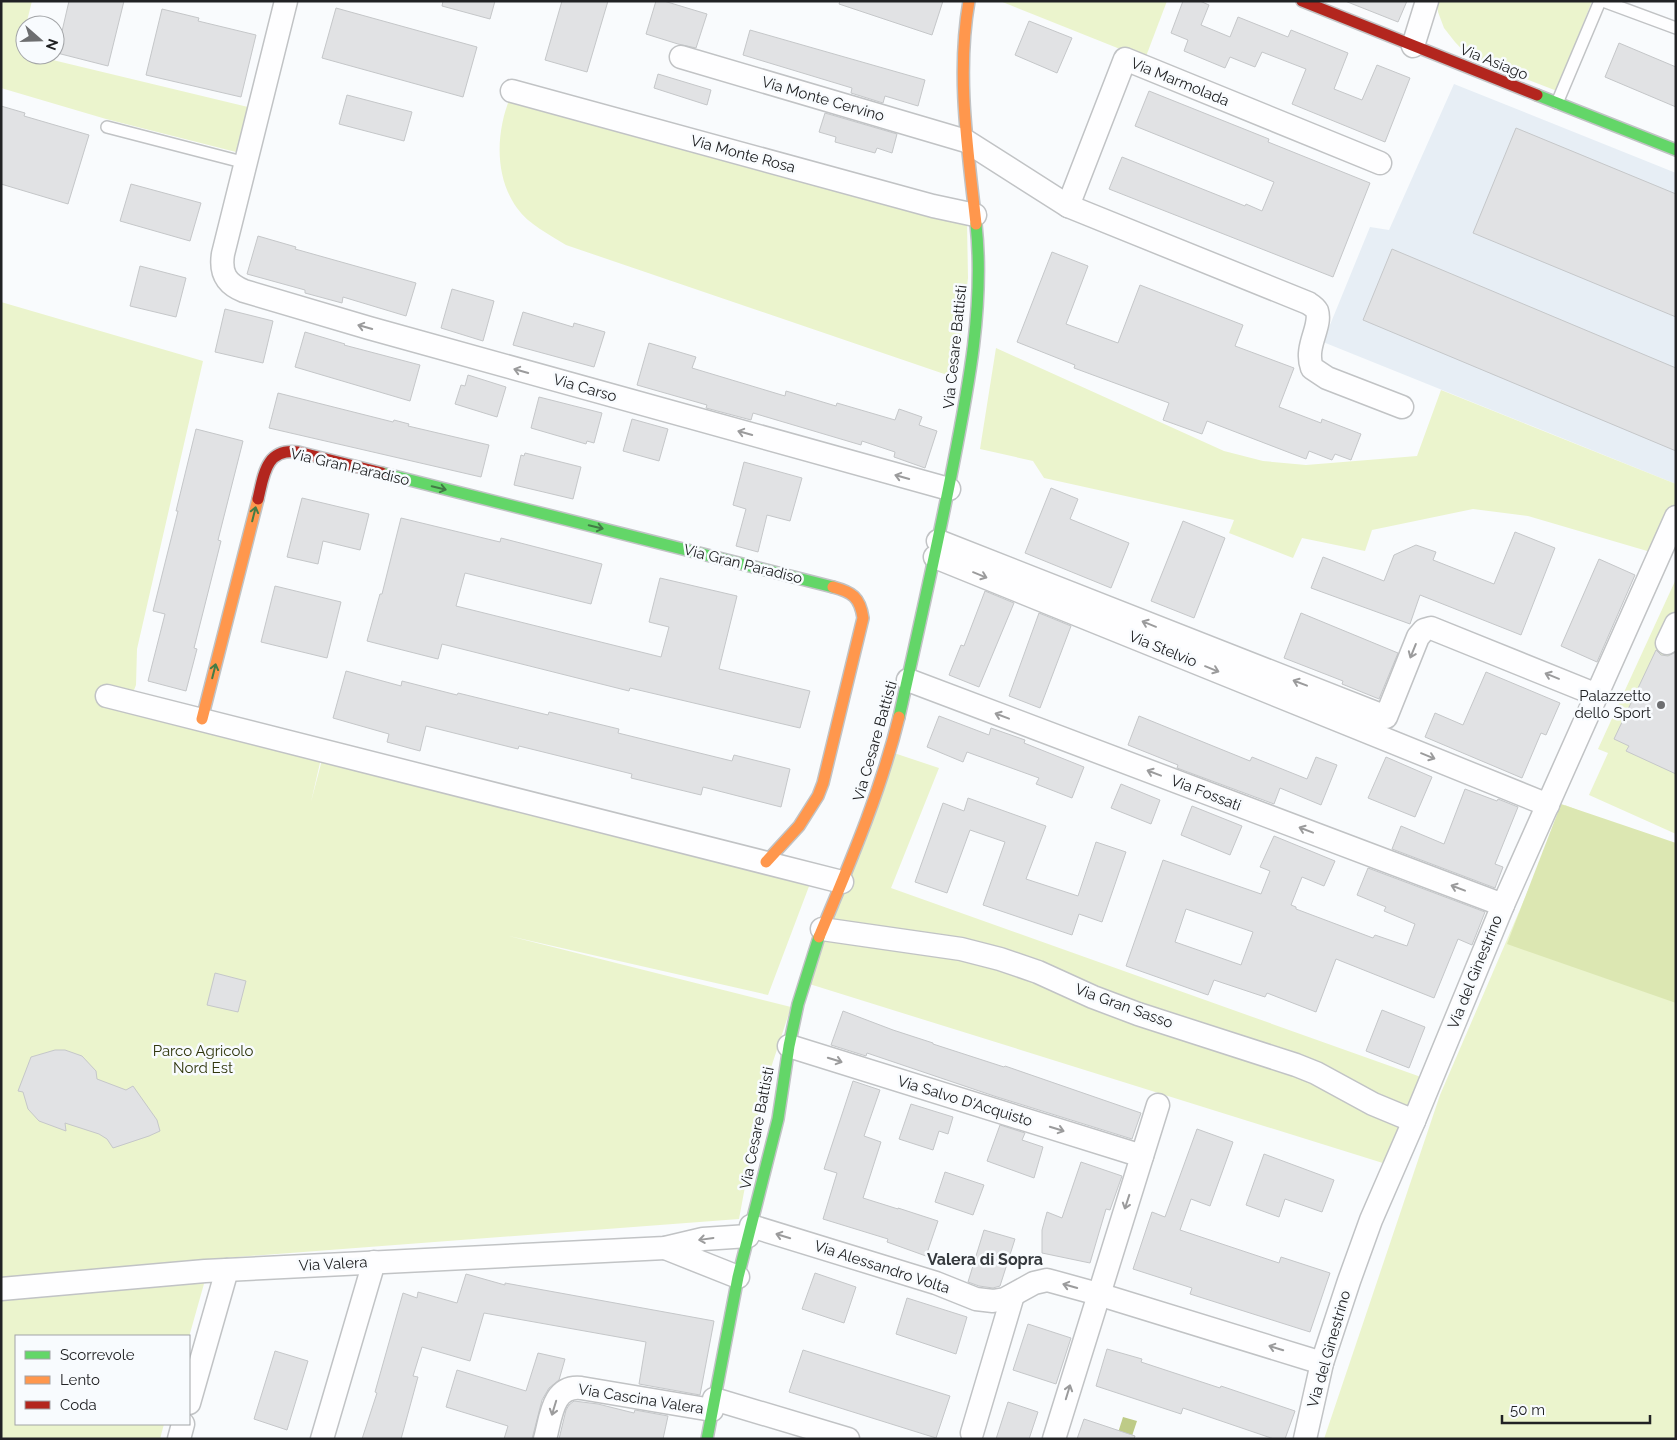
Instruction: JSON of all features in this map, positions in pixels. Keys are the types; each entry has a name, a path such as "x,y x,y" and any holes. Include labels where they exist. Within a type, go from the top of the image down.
{"street":[{"path":"246,163 286,1"},
{"name":"Via Cesare Battisti","path":"707,1439 738,1277 776,1128 788,1046 804,980 822,929 864,828 882,778 908,680 966,404 974,345 978,280 978,246 963,102 965,24 969,1"},
{"name":"Via Asiago","path":"1302,1 1676,150"},
{"path":"1414,46 1427,1"},
{"name":"Via Cesare Battisti","path":"964,71 979,8"},
{"name":"Via Monte Cervino","path":"681,57 966,141"},
{"name":"Via Marmolada","path":"1068,206 1125,59 1380,163"},
{"name":"Via Monte Rosa","path":"512,91 924,204 975,215"},
{"path":"966,141 1068,206 1312,305 1317,311 1309,355 1312,368 1327,378 1402,407"},
{"name":"Via Carso","path":"246,163 223,254 222,265 224,278 244,291 369,328 949,489"},
{"name":"Via Gran Paradiso","path":"202,719 264,473 269,462 280,452 298,452 845,590 854,595 858,601 862,612 862,621 823,783 807,819 766,862"},
{"name":"Via del Ginestrino","path":"1305,1439 1322,1363 1364,1239 1503,905 1676,517"},
{"name":"Via Stelvio","path":"937,549 1386,717"},
{"name":"Via Stelvio","path":"937,549 1391,741 1548,805"},
{"path":"1391,741 1385,729 1386,717 1418,637 1424,630 1431,628 1597,695"},
{"name":"Via Fossati","path":"908,680 1503,905"},
{"path":"107,696 842,882"},
{"name":"Via Gran Sasso","path":"822,929 961,949 1016,964 1132,1012 1296,1065 1316,1073 1373,1104 1414,1120"},
{"name":"Via Salvo D'Acquisto","path":"788,1046 1142,1156"},
{"path":"1054,1439 1158,1105"},
{"name":"Via Valera","path":"1,1289 227,1270 665,1248 749,1231"},
{"name":"Via Alessandro Volta","path":"749,1231 936,1283 976,1299 993,1301 1005,1299 1043,1280 1098,1294 1322,1363"},
{"name":"Via Valera","path":"665,1248 738,1277"},
{"path":"322,1439 374,1262"},
{"path":"190,1400 227,1270"},
{"path":"972,1433 1013,1295"},
{"name":"Via Cascina Valera","path":"545,1439 559,1395 569,1388 713,1404"},
{"path":"713,1404 848,1439"},
{"path":"178,1439 183,1425"}],"lane":[{"path":"1557,103 1601,1 1676,28"},
{"path":"108,127 246,163"}],"shaded area":[{"path":"1454,84 1676,173 1676,484 1323,342 1370,227 1389,230"},
{"path":"1561,804 1676,843 1676,1003 1507,944"},
{"path":"1123,1417 1137,1421 1131,1439 1116,1439"}],"green space":[{"path":"1,1 32,1 28,15 15,15 15,65 65,65 65,63 248,107 236,152 106,119 1,88"},
{"path":"1000,1 1167,1 1145,59"},
{"path":"1437,1 1592,1 1557,91 1469,57 1444,28 1438,12"},
{"path":"513,91 967,222 968,278 956,378 566,245 546,233 533,224 517,208 509,195 504,181 501,166 500,135 507,105"},
{"name":"Parco Agricolo Nord Est","path":"1,302 203,361 137,649 136,685 132,695 322,754 311,802 323,756 811,881 768,995 505,935 791,1007 762,1095 739,1219 211,1259 190,1335 15,1335 15,1425 164,1425 160,1439 1,1439"},
{"path":"996,348 1224,451 1263,461 1306,465 1417,456 1441,390 1676,484 1676,501 1654,553 1528,516 1473,509 1372,530 1365,551 1302,538 1293,558 1229,533 1234,520 1044,478 1033,461 980,449"},
{"path":"1676,579 1676,834 1589,795 1608,753 1598,749"},
{"path":"888,751 939,768 891,888 1421,1077 1386,1164 803,982"},
{"path":"1565,805 1676,850 1676,1439 1324,1439 1440,1095"}],"building":[{"path":"69,1 124,1 108,66 65,55 65,18"},
{"path":"443,1 495,1 490,19 442,6"},
{"path":"562,1 608,1 587,72 545,60"},
{"path":"656,1 664,1 707,14 696,48 646,34"},
{"path":"840,1 943,1 932,35 839,4"},
{"path":"1183,1 1200,1 1209,5 1201,25 1230,37 1238,17 1288,37 1291,30 1348,53 1334,89 1362,100 1377,65 1410,78 1385,142 1292,104 1306,69 1262,52 1255,67 1230,57 1225,68 1184,51 1188,40 1171,33"},
{"path":"1345,1 1407,1 1398,22"},
{"path":"336,8 477,47 463,97 322,58"},
{"path":"162,9 199,18 198,21 256,35 241,97 146,75"},
{"path":"1029,21 1072,38 1057,73 1015,55"},
{"path":"750,30 925,80 918,106 885,96 883,103 851,93 852,88 743,55"},
{"path":"1619,43 1676,67 1676,107 1605,77"},
{"path":"658,74 711,90 707,105 654,88"},
{"path":"1149,91 1269,139 1268,142 1370,183 1333,277 1109,189 1122,157 1262,211 1274,182 1135,126"},
{"path":"347,95 412,112 404,141 339,124"},
{"path":"1,106 25,113 24,116 89,135 68,204 1,184"},
{"path":"825,113 897,134 892,153 877,148 875,153 835,142 836,137 819,132"},
{"path":"1516,128 1676,194 1676,317 1473,233"},
{"path":"131,184 201,203 190,241 120,221"},
{"path":"258,236 296,247 295,249 416,283 406,316 343,297 342,303 305,293 305,290 247,274"},
{"path":"1392,249 1676,368 1676,451 1363,320"},
{"path":"1052,252 1088,266 1066,324 1118,343 1140,285 1243,325 1235,346 1294,368 1279,407 1321,423 1322,419 1361,434 1351,460 1335,454 1332,460 1309,451 1306,459 1207,421 1202,434 1163,420 1169,403 1074,368 1075,365 1017,342"},
{"path":"140,266 186,278 176,317 130,306"},
{"path":"452,289 494,301 483,341 441,328"},
{"path":"225,309 273,321 263,363 215,352"},
{"path":"523,312 573,327 574,323 605,332 594,367 513,345"},
{"path":"305,332 344,345 420,365 410,401 295,367"},
{"path":"649,343 696,357 692,368 785,396 786,391 836,406 837,403 895,420 899,409 922,417 919,425 937,431 925,468 894,457 895,452 862,441 861,445 753,413 751,420 706,408 707,405 637,385"},
{"path":"468,375 506,387 497,417 455,404 461,385 465,386"},
{"path":"278,393 393,422 394,420 409,424 408,426 489,445 481,477 269,428"},
{"path":"539,397 602,413 594,443 587,441 586,444 531,428"},
{"path":"632,419 668,429 659,461 623,451"},
{"path":"196,429 243,441 218,540 221,541 194,648 197,649 186,691 148,681 165,614 153,611"},
{"path":"525,453 581,467 573,499 514,485 521,455 524,456"},
{"path":"744,462 802,478 790,521 767,515 758,552 736,546 746,509 733,505"},
{"path":"1051,488 1078,499 1070,519 1129,543 1111,588 1025,553"},
{"path":"302,498 369,514 360,550 323,541 318,564 287,557"},
{"path":"401,518 500,542 501,538 602,564 591,604 465,573 456,606 661,657 669,627 649,622 660,578 737,596 719,669 810,691 800,728 630,688 629,691 442,644 438,659 367,641 380,594 382,594"},
{"path":"1183,521 1225,538 1194,618 1151,601"},
{"path":"1515,532 1555,548 1521,635 1420,595 1410,624 1311,588 1323,557 1384,581 1394,555 1416,545 1436,552 1433,560 1494,584"},
{"path":"1599,559 1635,575 1597,662 1561,646"},
{"path":"275,586 341,602 327,658 261,642"},
{"path":"985,591 1014,603 979,687 949,675 961,645 964,646"},
{"path":"1039,613 1071,626 1040,708 1009,696"},
{"path":"1301,613 1398,653 1379,699 1342,684 1343,681 1284,658"},
{"name":"Palazzetto dello Sport","path":"1656,650 1661,655 1668,656 1676,652 1676,774 1626,751 1629,746 1614,739"},
{"path":"346,671 401,686 402,681 548,715 549,712 619,729 618,733 732,761 734,755 790,769 781,807 703,787 701,795 631,778 632,774 519,746 518,749 426,726 420,751 387,742 389,734 333,718"},
{"path":"1486,672 1560,703 1546,735 1541,733 1522,778 1425,737 1435,713 1463,725"},
{"path":"939,716 989,735 991,728 1025,740 1024,743 1084,767 1072,798 1036,784 1039,778 967,752 963,762 927,747"},
{"path":"1139,716 1250,761 1252,757 1307,779 1316,757 1337,765 1321,805 1280,788 1274,804 1177,768 1178,765 1128,745"},
{"path":"1386,757 1432,777 1415,817 1368,798"},
{"path":"1121,784 1160,800 1151,824 1111,808"},
{"path":"1465,789 1518,807 1495,864 1503,867 1495,888 1392,849 1401,826 1444,844"},
{"path":"968,798 1046,826 1026,879 1078,896 1096,842 1126,852 1102,922 1079,914 1072,935 983,905 1005,842 970,830 947,893 915,882 943,803 964,811"},
{"path":"1192,806 1242,826 1230,855 1181,835"},
{"path":"1274,836 1335,861 1324,886 1302,877 1291,905 1296,907 1296,909 1373,938 1375,935 1407,946 1415,924 1384,911 1386,907 1357,895 1368,868 1485,912 1472,945 1458,939 1434,998 1336,959 1316,1012 1267,993 1265,997 1214,980 1208,995 1126,966 1163,860 1261,894 1270,871 1260,867","holes":["1186,909 1253,932 1241,965 1175,942"]},
{"path":"215,973 246,981 238,1012 207,1005"},
{"path":"1382,1010 1425,1027 1409,1068 1366,1051"},
{"path":"843,1011 933,1044 1005,1066 1141,1113 1132,1139 994,1096 867,1053 866,1056 831,1045"},
{"path":"55,1050 65,1050 82,1056 96,1071 97,1079 126,1090 133,1086 157,1120 160,1131 113,1148 107,1139 99,1134 65,1123 66,1131 39,1121 28,1109 23,1092 18,1091 31,1057"},
{"path":"853,1081 880,1090 864,1136 881,1142 863,1198 938,1221 926,1256 887,1242 888,1239 823,1219 837,1173 824,1169"},
{"path":"911,1104 953,1117 948,1134 939,1131 933,1150 899,1139"},
{"path":"1000,1125 1025,1133 1022,1140 1043,1147 1034,1178 987,1161"},
{"path":"1197,1129 1233,1142 1210,1206 1191,1199 1180,1230 1279,1263 1281,1257 1330,1273 1310,1332 1190,1294 1192,1288 1133,1269 1152,1212 1165,1217"},
{"path":"1264,1154 1334,1180 1322,1212 1285,1199 1279,1217 1246,1205"},
{"path":"1081,1162 1122,1176 1110,1210 1106,1209 1090,1263 1042,1253 1042,1230 1047,1212 1062,1218"},
{"path":"945,1172 984,1185 973,1215 935,1202"},
{"path":"984,1230 1015,1239 1000,1286 993,1288 968,1282"},
{"path":"815,1273 856,1287 844,1323 802,1309"},
{"path":"466,1274 505,1285 505,1283 714,1321 700,1395 639,1384 646,1342 484,1313 470,1361 422,1347 413,1376 418,1377 401,1439 362,1439 377,1393 375,1392 403,1293 417,1298 418,1292 457,1303"},
{"path":"907,1298 967,1317 956,1354 896,1334"},
{"path":"1028,1324 1071,1338 1056,1384 1013,1370"},
{"path":"1107,1349 1142,1359 1141,1362 1295,1411 1285,1439 1274,1439 1183,1408 1181,1414 1096,1386"},
{"path":"803,1350 950,1396 936,1438 789,1392"},
{"path":"275,1351 308,1361 287,1430 254,1419"},
{"path":"538,1353 565,1359 559,1380 549,1388 542,1400 532,1439 504,1439 508,1426 446,1407 457,1370 526,1391"},
{"path":"574,1401 598,1404 634,1413 635,1410 668,1416 663,1439 559,1439 566,1410"},
{"path":"1008,1402 1038,1412 1029,1439 996,1439"},
{"path":"1084,1419 1135,1436 1134,1439 1077,1439"}],"traffic: fast":[{"path":"1537,95 1676,150"},
{"path":"899,717 939,537 973,351 978,287 976,224"},
{"path":"382,473 833,587"},
{"path":"707,1439 738,1277 778,1119 789,1046 798,1004 819,937"}],"traffic: slow":[{"path":"969,1 965,29 963,85 976,224"},
{"path":"202,719 258,499"},
{"path":"766,862 799,826 818,796 823,783 863,618 860,605 854,596 833,587"},
{"path":"819,937 883,774 899,717"}],"traffic: jam":[{"path":"1302,1 1537,95"},
{"path":"258,499 268,465 279,454 287,452 298,452 382,473"}],"place":[{"name":"Palazzetto dello Sport","path":"1661,705"}],"district":[{"name":"Valera di Sopra","path":"985,1259"}]}
